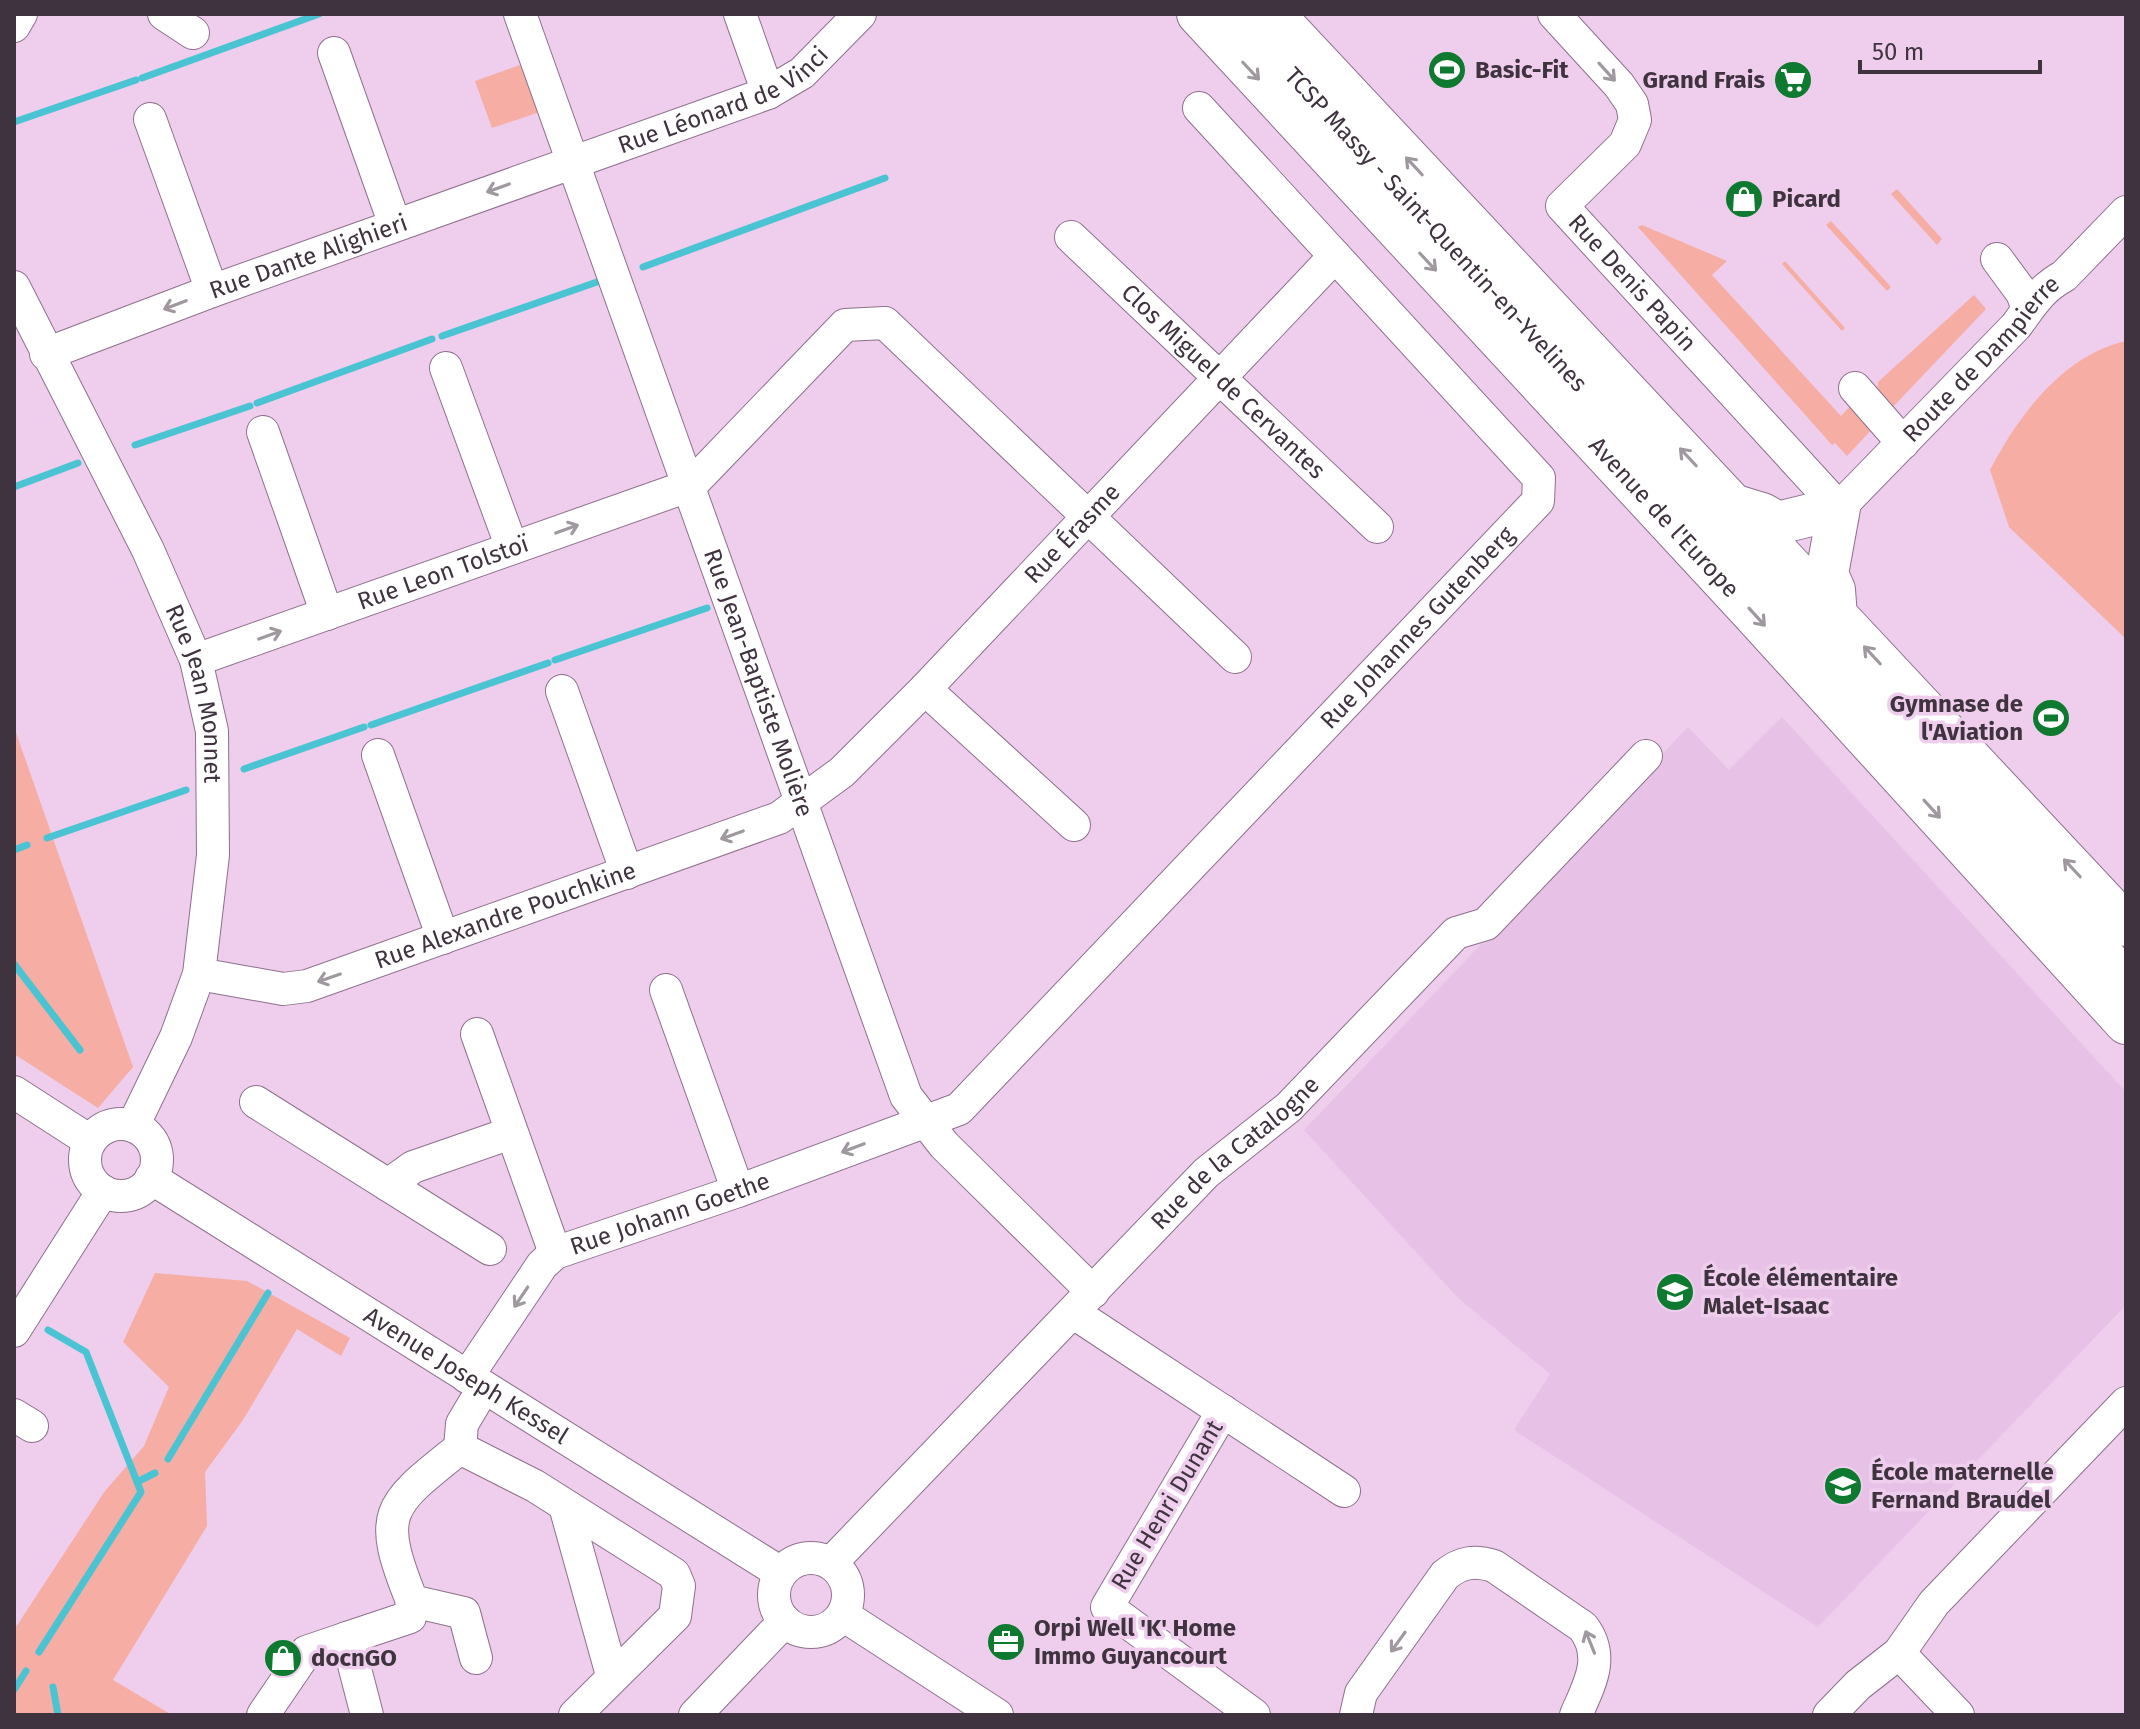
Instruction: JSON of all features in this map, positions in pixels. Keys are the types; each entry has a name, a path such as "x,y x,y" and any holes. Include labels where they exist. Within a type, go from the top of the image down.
{"main road":[{"name":"Avenue de l'Europe","path":"1198,14 1739,597 2126,1023"},
{"path":"1273,14 2126,925"},
{"path":"1734,505 1778,523 1839,508 1827,574 1834,590 1836,617"}],"street":[{"path":"14,26 21,14"},
{"path":"164,14 193,33"},
{"name":"Rue Jean-Baptiste Molière","path":"520,14 691,485 906,1096 944,1145 1084,1302"},
{"path":"740,14 768,93"},
{"name":"Rue Léonard de Vinci","path":"571,161 768,93 802,73 860,14"},
{"name":"TCSP Massy - Saint-Quentin-en-Yvelines","path":"1236,14 2126,974"},
{"name":"Rue Denis Papin","path":"1554,14 1619,85 1632,104 1635,120 1625,144 1562,206 1839,508"},
{"path":"334,53 395,225"},
{"name":"Rue Johannes Gutenberg","path":"926,1122 959,1109 1538,501 1539,478 1199,108"},
{"path":"150,119 212,291"},
{"name":"Rue Dante Alighieri","path":"46,354 571,161"},
{"name":"Route de Dampierre","path":"1839,508 2016,326 2012,283 2051,283 2064,276 2126,212"},
{"name":"Clos Miguel de Cervantes","path":"1071,237 1377,527"},
{"name":"Rue Érasme","path":"802,803 842,772 925,689 1335,256"},
{"name":"Rue Jean Monnet","path":"14,287 148,550 196,660 212,731 213,855 199,974 176,1037 133,1126"},
{"path":"691,485 845,325 885,323 1086,519 1235,657"},
{"path":"446,368 512,548"},
{"path":"1855,388 1903,443"},
{"path":"263,432 327,614"},
{"name":"Rue Leon Tolstoï","path":"196,660 691,485"},
{"path":"925,689 1074,825"},
{"path":"562,691 627,873"},
{"path":"378,755 443,938"},
{"name":"Rue de la Catalogne","path":"831,1563 1206,1173 1289,1107 1456,933 1486,924 1646,756"},
{"name":"Rue Alexandre Pouchkine","path":"199,974 283,989 307,986 779,818 802,803"},
{"path":"666,990 738,1191"},
{"path":"477,1034 555,1253"},
{"path":"14,1092 90,1141"},
{"path":"256,1102 490,1249"},
{"name":"Rue Johann Goethe","path":"460,1448 462,1424 473,1393 542,1265 555,1253 738,1191 926,1122"},
{"path":"109,1126 133,1126 153,1144 156,1161 151,1178 135,1192 114,1195 103,1191 86,1169 90,1141 109,1126"},
{"path":"388,1185 413,1167 511,1133"},
{"name":"Avenue Joseph Kessel","path":"151,1178 473,1393 781,1573"},
{"path":"14,1331 103,1191"},
{"name":"Rue Henri Dunant","path":"1084,1302 1223,1411 1344,1491"},
{"path":"1829,1715 1899,1653 1934,1603 2126,1403"},
{"name":"Rue Henri Dunant","path":"1223,1411 1107,1607 1254,1715"},
{"path":"263,1715 306,1652 410,1617 412,1601 391,1549 394,1513 422,1477 460,1448 535,1486 674,1574 679,1586 675,1616 575,1715"},
{"path":"565,1506 612,1675"},
{"path":"810,1558 831,1563 840,1571 849,1592 843,1615 826,1629 816,1632 804,1631 785,1621 774,1593 781,1573 789,1565 810,1558"},
{"path":"1356,1715 1361,1693 1445,1575 1456,1567 1480,1562 1507,1574 1583,1627 1590,1636 1596,1668 1576,1715"},
{"path":"412,1601 464,1613 476,1658"},
{"path":"843,1615 997,1715"},
{"path":"695,1715 785,1621"},
{"path":"347,1638 367,1715"},
{"path":"1899,1653 1958,1715"}],"shaded area":[{"path":"523,64 540,112 492,128 475,81"},
{"path":"1897,189 1942,239 1937,245 1891,194"},
{"path":"1831,221 1891,287 1887,291 1826,225"},
{"path":"1642,225 1727,261 1712,275 1841,416 1853,403 1873,428 1847,456 1835,443 1832,445 1638,227"},
{"path":"1785,261 1845,328 1842,331 1782,264"},
{"path":"1974,295 1986,309 1890,410 1877,391 1878,382"},
{"path":"2126,341 2126,639 2009,527 1990,470 2014,429 2045,390 2082,359"},
{"path":"1782,717 2126,1092 2126,1305 1818,1627 1514,1430 1550,1374 1457,1297 1304,1130 1688,727 1729,770"},
{"path":"14,727 133,1067 98,1108 14,1054"},
{"path":"155,1273 247,1281 350,1338 341,1356 297,1329 243,1420 205,1472 207,1526 113,1680 172,1715 14,1715 14,1630 105,1491 144,1446 169,1387 123,1342"}],"waterway":[{"path":"142,78 319,14"},
{"path":"14,122 136,80"},
{"path":"643,267 885,178"},
{"path":"442,336 597,282"},
{"path":"257,403 432,339"},
{"path":"135,445 250,406"},
{"path":"14,487 78,463"},
{"path":"555,660 707,608"},
{"path":"371,725 548,663"},
{"path":"244,769 364,727"},
{"path":"47,838 186,790"},
{"path":"14,850 27,845"},
{"path":"14,964 80,1050"},
{"path":"168,1459 268,1293"},
{"path":"39,1652 141,1492 86,1352 48,1330"},
{"path":"137,1482 155,1473"},
{"path":"14,1690 26,1671"},
{"path":"53,1687 58,1715"}],"place":[{"name":"Basic-Fit","path":"1447,70"},
{"name":"Grand Frais","path":"1793,80"},
{"name":"Picard","path":"1744,199"},
{"name":"Gymnase de l'Aviation","path":"2051,718"},
{"name":"École élémentaire Malet-Isaac","path":"1675,1292"},
{"name":"École maternelle Fernand Braudel","path":"1843,1486"},
{"name":"Orpi Well 'K' Home Immo Guyancourt","path":"1006,1642"},
{"name":"docnGO","path":"283,1658"}]}
